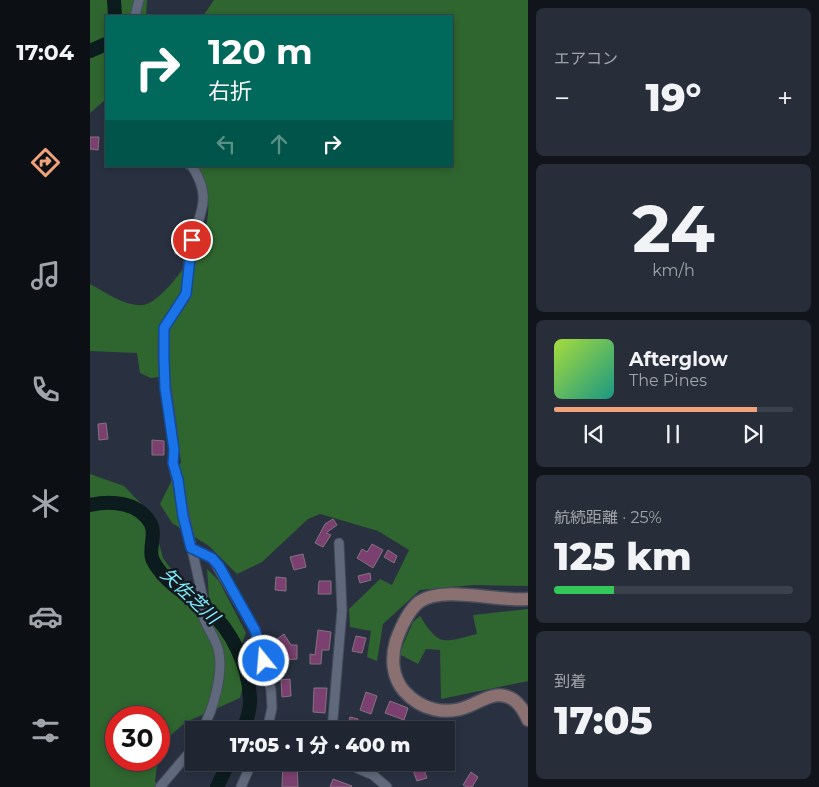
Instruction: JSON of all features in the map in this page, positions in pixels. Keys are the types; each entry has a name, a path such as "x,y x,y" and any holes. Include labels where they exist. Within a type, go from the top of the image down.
{"street":[{"path":"135,15 138,0"},
{"path":"193,167 202,185 204,196 200,222 192,240 186,294 164,328 164,359 165,388 173,441 173,463 178,480 183,516 203,599 200,609 219,653 219,676 206,721"},
{"path":"333,721 342,610 339,543"},
{"path":"191,548 212,558 219,566 255,630 270,690 272,708 269,721"},
{"path":"528,599 513,601 483,597 432,596 420,602 409,613 398,636 393,655 394,675 410,698 421,704 434,710 450,711 495,696 506,696 517,702 528,720"},
{"path":"160,787 185,757"},
{"path":"241,787 248,771"},
{"path":"364,771 373,775 387,787"}],"green space":[{"path":"90,0 147,0 146,15 105,15 105,100 90,113"},
{"path":"214,0 528,0 528,586 474,585 420,590 383,624 377,661 367,657 371,631 350,627 349,609 380,579 392,585 409,550 378,531 320,514 308,519 262,562 237,574 209,546 172,523 160,504 181,462 173,400 166,376 151,378 140,373 137,353 90,351 90,284 130,304 143,305 160,295 178,275 195,252 206,228 208,210 208,198 205,187 183,167 453,167 453,15 204,15"},
{"path":"90,474 124,486 151,514 163,558 180,582 209,598 207,569 219,581 246,633 237,657 243,685 240,698 185,721 170,738 170,706 105,706 105,771 156,771 155,780 157,787 90,787"},
{"path":"528,609 528,681 441,699 440,650 426,649 418,664 399,654 413,622 420,616 438,638 449,640 477,634 473,615"}],"building":[{"path":"90,137 99,137 98,150 90,149"},
{"path":"176,240 186,241 183,255 175,254"},
{"path":"106,423 108,439 99,440 98,424"},
{"path":"152,440 164,441 164,455 152,455"},
{"path":"333,519 337,525 326,533 331,535 323,547 315,543 325,524"},
{"path":"372,544 383,550 373,568 357,558 362,549 367,552"},
{"path":"388,550 397,556 394,563 384,557"},
{"path":"303,554 306,567 294,570 290,557"},
{"path":"370,573 371,580 360,583 358,576"},
{"path":"276,577 286,578 286,591 275,590"},
{"path":"319,581 331,581 331,594 318,594"},
{"path":"318,630 331,632 329,650 322,650 321,664 310,664 310,654 315,655"},
{"path":"284,634 291,645 297,645 297,659 284,660 284,651 277,639"},
{"path":"356,636 366,638 362,653 352,651"},
{"path":"290,679 291,696 282,697 281,680"},
{"path":"314,688 327,688 325,713 313,712"},
{"path":"366,692 377,696 371,714 360,710"},
{"path":"390,701 408,708 404,720 385,713"},
{"path":"350,717 358,719 358,721 349,721"},
{"path":"283,771 297,771 298,787 282,787"},
{"path":"413,771 424,771 427,778 417,781"},
{"path":"471,772 478,777 472,787 467,787 463,785"},
{"path":"333,779 352,786 330,787"}],"waterway":[{"name":"矢佐芝川","path":"114,0 115,15"},
{"name":"矢佐芝川","path":"90,51 105,44"},
{"name":"矢佐芝川","path":"90,505 98,503 124,504 139,511 146,517 152,528 151,554 158,568 170,582 216,617 237,649 249,685 250,705 246,721"},
{"name":"矢佐芝川","path":"217,787 225,771"}],"route":[{"path":"192,240 186,294 183,302 164,328 165,388 174,450 173,463 191,548 212,558 219,566 255,630 264,661"}]}
